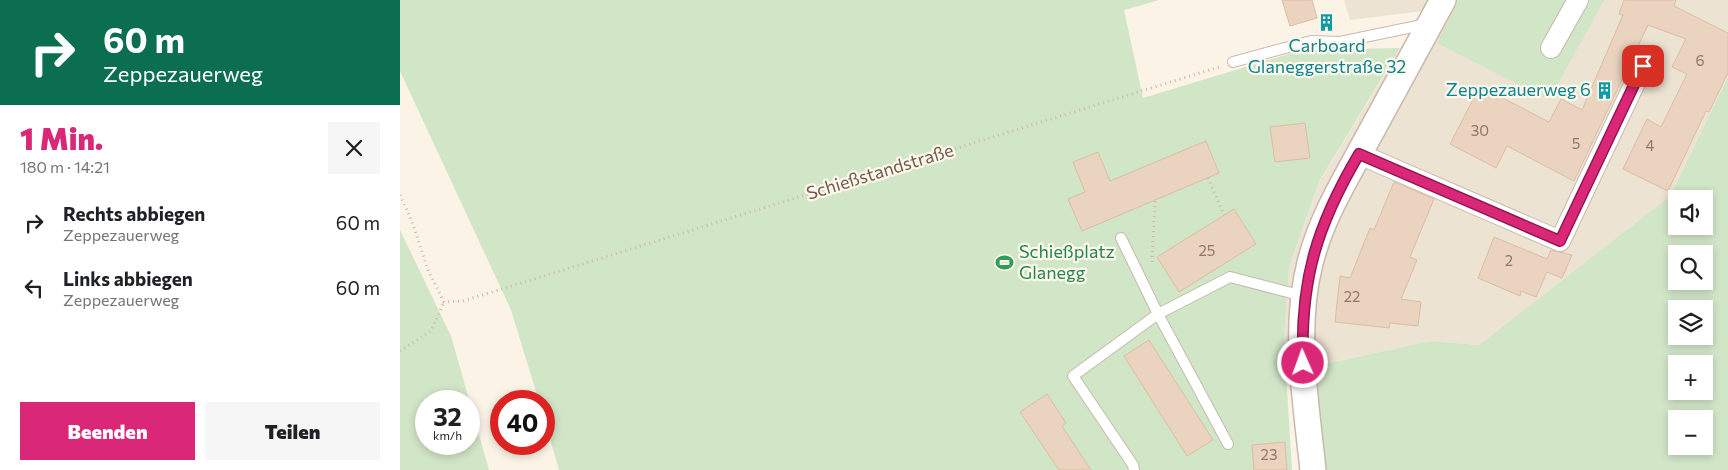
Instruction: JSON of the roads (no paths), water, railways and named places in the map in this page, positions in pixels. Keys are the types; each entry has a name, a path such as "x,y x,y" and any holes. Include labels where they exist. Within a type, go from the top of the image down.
{"street":[{"path":"1313,470 1303,380 1302,331 1304,297 1310,264 1322,226 1443,0"},
{"path":"1550,48 1578,0"},
{"path":"1359,154 1560,241 1643,66"}],"lane":[{"path":"1233,62 1311,41 1340,42 1430,24"},
{"path":"1121,238 1158,314 1228,444"},
{"path":"1134,470 1133,465 1073,376 1158,314 1230,277 1304,297"}],"place":[{"name":"Carboard Glaneggerstraße 32","path":"1327,23"},
{"name":"Zeppezauerweg 6","path":"1605,90"},
{"name":"Schießplatz Glanegg","path":"1005,262"}]}
